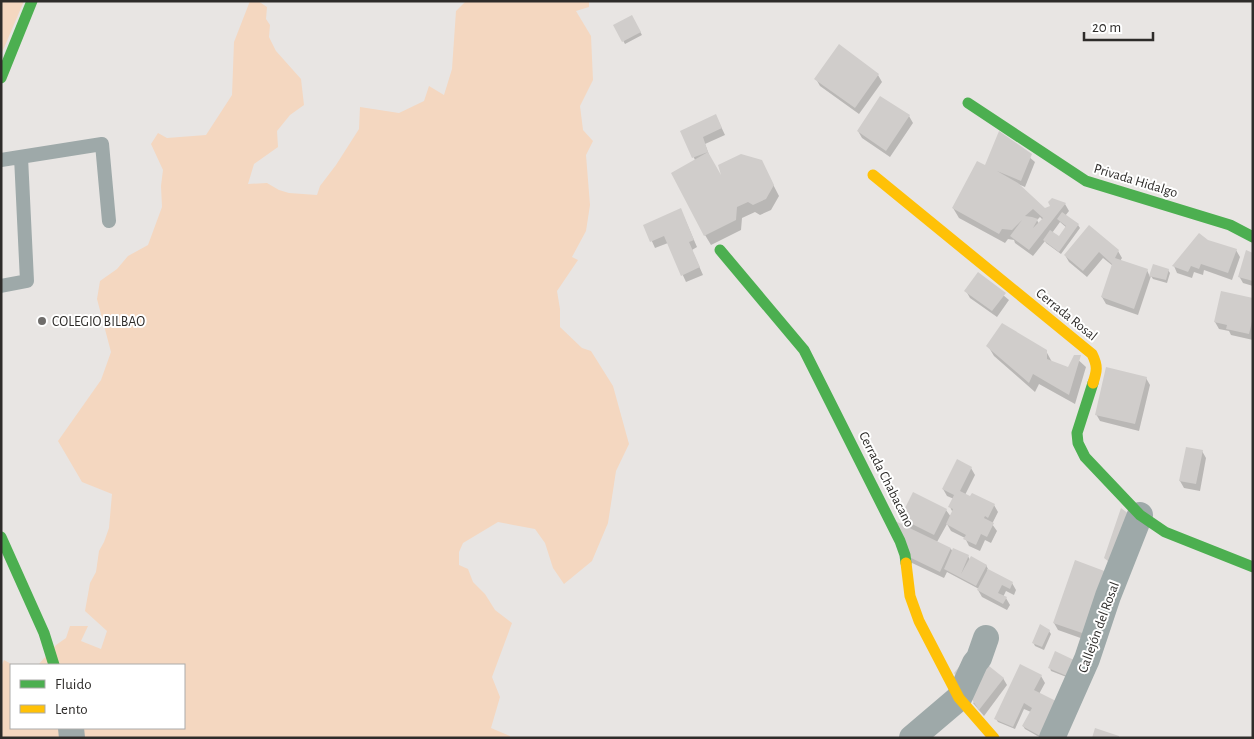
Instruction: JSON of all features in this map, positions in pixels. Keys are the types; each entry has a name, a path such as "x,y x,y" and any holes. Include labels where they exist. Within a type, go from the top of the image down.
{"street":[{"path":"1,78 32,1"},
{"name":"Privada Hidalgo","path":"968,103 1086,181 1230,225 1253,237"},
{"name":"Cerrada Rosal","path":"873,175 1092,354 1097,363 1096,374 1077,433 1078,443 1085,457 1140,515 1165,532 1253,567"},
{"name":"Cerrada Chabacano","path":"720,250 804,350 900,541 905,555 910,596 918,621 960,698 994,738"},
{"name":"Callejón del Rosal","path":"1052,738 1088,659 1108,596 1140,515"},
{"path":"1,537 44,633 54,664"},
{"path":"912,738 960,698 979,658 986,638"}],"lane":[{"path":"1,160 102,144 109,221"},
{"path":"1,286 28,281 21,157"}],"shaded area":[{"path":"1,1 24,1 1,55"},
{"path":"250,1 258,1 267,7 266,19 270,25 269,37 276,51 301,79 304,105 290,115 277,131 278,147 254,164 248,184 267,183 289,193 317,195 320,186 359,129 360,107 399,113 424,101 429,86 444,95 452,69 456,11 466,1 589,1 589,7 576,11 591,36 593,80 580,106 583,130 593,141 586,155 590,205 586,231 572,257 578,260 557,291 560,327 582,348 591,351 613,386 629,444 616,471 608,523 592,561 564,584 553,568 545,543 535,529 498,522 463,543 459,552 459,565 468,569 473,582 485,594 495,610 512,623 492,677 500,697 491,728 510,736 510,738 1,738 1,667 4,660 11,664 10,729 185,729 185,664 39,664 56,645 66,638 70,626 88,626 81,641 101,649 107,631 85,611 90,583 96,572 99,551 109,528 112,494 82,482 58,441 101,380 111,352 97,299 100,281 117,269 128,256 148,245 162,207 161,186 163,170 151,144 158,133 167,138 206,135 232,95 234,42"}],"building":[{"path":"632,15 641,32 622,42 613,25"},
{"path":"839,44 879,74 855,108 814,79"},
{"path":"880,96 910,115 886,151 857,131"},
{"path":"716,114 722,128 703,137 708,152 692,158 680,131"},
{"path":"999,131 1032,154 1021,181 997,171 1018,183 1045,208 1050,206 1048,202 1052,198 1066,203 1029,250 1010,236 1022,220 1012,230 1002,229 999,234 952,208 977,161 985,165","holes":["1033,209 1043,218 1033,228 1038,219 1025,216"]},
{"path":"708,152 721,175 718,165 741,154 762,160 774,185 766,199 753,205 748,202 737,207 736,220 704,236 671,173"},
{"path":"681,208 694,240 689,242 700,267 681,276 664,236 650,242 643,225"},
{"path":"1062,212 1079,224 1059,252 1043,240 1050,230 1059,236 1066,226 1057,219"},
{"path":"1089,225 1119,250 1115,258 1148,269 1134,309 1101,297 1112,264 1099,252 1083,271 1064,255"},
{"path":"1199,233 1208,240 1237,249 1228,273 1201,264 1199,269 1191,266 1188,272 1172,266"},
{"path":"1246,250 1253,253 1253,281 1238,277"},
{"path":"1153,264 1169,269 1166,280 1149,276"},
{"path":"978,272 1006,293 992,311 964,291"},
{"path":"1221,291 1253,298 1253,318 1249,334 1226,329 1227,325 1214,322"},
{"path":"1002,323 1047,350 1047,359 1068,367 1074,355 1081,355 1069,395 1033,374 1029,383 986,346"},
{"path":"1106,367 1147,377 1135,424 1095,415"},
{"path":"1186,447 1203,450 1196,484 1179,481"},
{"path":"957,459 972,467 960,491 970,496 972,493 995,504 988,518 985,516 984,518 994,523 987,537 981,534 976,545 963,539 966,535 946,524 953,509 948,507 954,495 942,489"},
{"path":"913,492 947,509 934,535 900,518"},
{"path":"1121,508 1133,517 1116,567 1104,558"},
{"path":"891,519 951,548 940,572 905,555"},
{"path":"953,548 969,555 961,574 971,556 987,565 976,586 944,569"},
{"path":"1075,560 1107,572 1085,634 1053,623"},
{"path":"988,569 1013,582 1010,589 1002,585 998,593 1007,597 1003,604 977,590"},
{"path":"1040,624 1050,630 1042,647 1032,643"},
{"path":"1055,651 1074,660 1067,676 1048,668"},
{"path":"967,657 979,658 1004,678 979,710 954,673"},
{"path":"1020,664 1042,675 1034,690 1060,703 1042,737 1022,726 1032,708 1024,703 1013,727 994,719"},
{"path":"1095,728 1119,736 1119,738 1092,738"}],"traffic: fast":[{"path":"1,78 32,1"},
{"path":"968,103 1086,181 1230,225 1253,237"},
{"path":"720,250 804,350 900,541 906,563"},
{"path":"1093,383 1077,433 1078,443 1085,457 1140,515 1165,532 1253,567"},
{"path":"1,537 44,633 54,664"}],"traffic: slow":[{"path":"873,175 1092,354 1096,368 1093,383"},
{"path":"906,563 910,596 919,621 959,698 994,738"}],"place":[{"name":"COLEGIO BILBAO","path":"42,321"}]}
